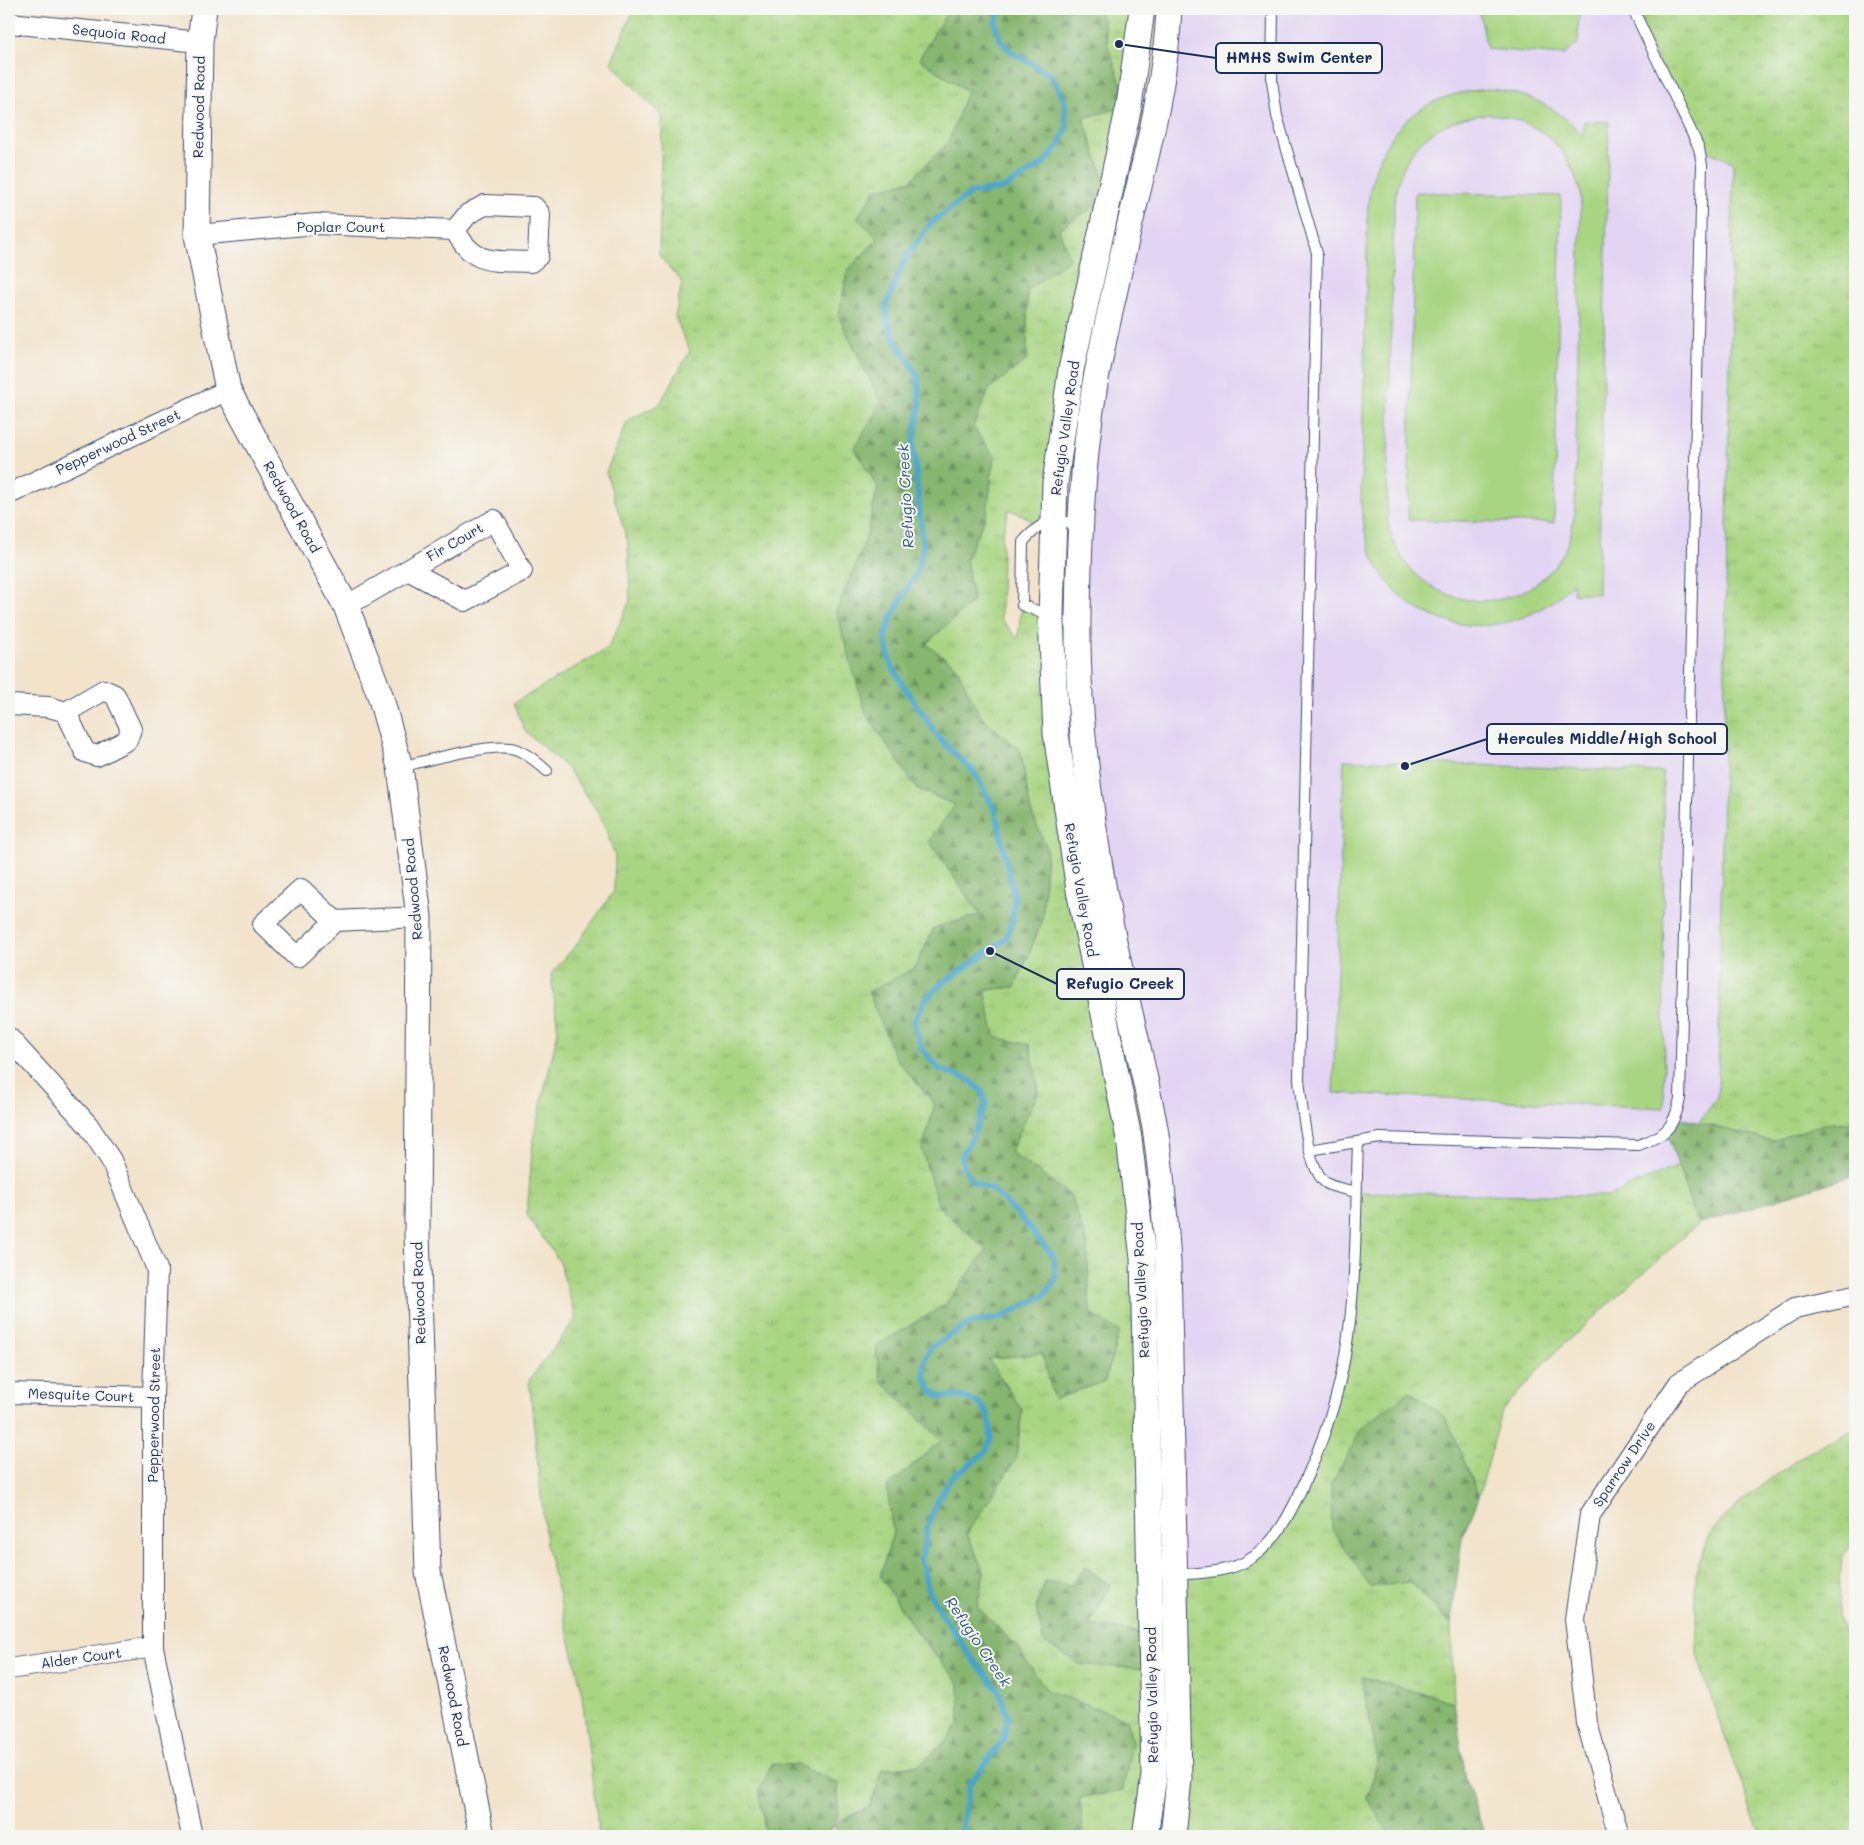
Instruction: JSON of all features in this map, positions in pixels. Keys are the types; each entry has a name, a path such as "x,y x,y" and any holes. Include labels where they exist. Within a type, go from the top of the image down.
{"street":[{"name":"Redwood Road","path":"204,9 200,42 197,235 228,390 346,606 380,695 400,767 419,917 417,1234 428,1572 482,1836"},
{"name":"Refugio Valley Road","path":"1142,9 1130,106 1071,370 1055,483 1051,617 1057,744 1079,890 1129,1138 1142,1258 1154,1776 1145,1836"},
{"name":"Refugio Valley Road","path":"1169,9 1160,98 1119,269 1095,384 1080,524 1078,623 1082,725 1091,806 1103,886 1155,1129 1164,1195 1168,1262 1179,1779 1173,1836"},
{"name":"Sequoia Road","path":"9,23 200,42"},
{"name":"Poplar Court","path":"197,235 316,224 455,230"},
{"name":"Pepperwood Street","path":"9,494 228,390"},
{"name":"Fir Court","path":"346,606 494,520 522,571 465,601 408,570"},
{"path":"9,705 49,707 66,712"},
{"path":"335,921 419,917"},
{"name":"Pepperwood Street","path":"11,1045 88,1125 111,1160 157,1269 153,1397 153,1647 192,1836"},
{"name":"Sparrow Drive","path":"1620,1836 1587,1724 1575,1619 1590,1515 1679,1383 1795,1308 1855,1294"},
{"name":"Mesquite Court","path":"9,1393 153,1397"},
{"name":"Alder Court","path":"9,1668 153,1647"}],"lane":[{"path":"1274,9 1272,81 1277,116 1317,253 1299,1079 1304,1123 1314,1168 1327,1184 1356,1192"},
{"path":"1310,1150 1380,1138 1638,1145 1653,1140 1666,1131 1676,1118 1680,1099 1702,165 1699,148 1633,9"},
{"path":"1054,521 1080,524"},
{"path":"400,767 496,747 515,749 528,755 547,770"},
{"path":"1174,1575 1215,1572 1244,1563 1262,1550 1278,1532 1296,1503 1327,1426 1339,1384 1349,1327 1354,1266 1358,1142"}],"shaded area":[{"path":"1169,9 1633,9 1699,148 1733,162 1718,1097 1698,1123 1678,1166 1608,1196 1356,1192 1349,1327 1327,1426 1278,1532 1244,1563 1174,1575 1168,1262 1103,886 1080,524"}],"green space":[{"path":"634,9 949,9 919,59 967,91 949,142 910,181 875,190 878,239 847,271 839,317 882,402 854,449 878,487 865,542 836,612 916,788 955,805 929,841 980,915 934,928 915,968 896,1059 935,1104 922,1150 939,1207 987,1250 945,1305 876,1346 881,1381 942,1440 887,1487 893,1533 880,1576 917,1633 959,1683 960,1723 948,1739 919,1765 883,1769 870,1806 838,1822 838,1783 759,1791 766,1836 599,1836 581,1687 546,1544 529,1380 576,1319 559,1261 527,1215 533,1139 558,1031 551,974 577,944 614,891 615,855 600,815 567,768 525,731 514,703 608,648 630,601 628,543 606,472 628,420 659,405 690,351 675,317 682,282 659,256 662,116 611,63"},
{"path":"949,9 1097,9 1103,21 1109,50 1129,106 1083,118 1110,196 1059,229 1070,259 1027,290 1027,360 990,388 973,427 994,456 987,513 966,559 973,601 926,644 956,666 980,716 1021,751 1030,809 1047,849 1042,922 1015,987 985,990 995,1037 1030,1045 1039,1091 1010,1152 1071,1196 1087,1243 1090,1313 1119,1332 1105,1381 1054,1399 1042,1353 988,1359 1022,1410 1016,1459 967,1533 984,1572 977,1607 1015,1644 1046,1690 1126,1719 1132,1741 1123,1790 1080,1798 1083,1836 1033,1836 1025,1832 1024,1836 837,1836 835,1826 825,1836 766,1836 759,1791 772,1764 798,1765 838,1783 836,1825 870,1806 883,1769 919,1765 948,1739 960,1723 959,1683 917,1633 880,1576 893,1533 887,1487 942,1440 881,1381 876,1346 945,1305 987,1250 939,1207 922,1150 935,1104 896,1059 868,992 915,968 934,928 980,915 929,841 955,805 916,788 866,714 836,612 865,542 878,487 854,449 881,402 839,317 847,271 878,239 857,218 875,190 910,181 949,141 967,91 919,59"},
{"path":"1097,9 1142,9 1133,82 1129,107 1119,158 1072,364 1057,468 1054,521 1037,526 1023,515 1009,510 1002,535 1001,619 1018,639 1022,605 1051,617 1056,734 1079,890 1129,1138 1143,1258 1151,1634 1089,1625 1110,1586 1086,1567 1070,1586 1045,1582 1036,1606 1043,1641 1079,1664 1151,1670 1154,1776 1145,1836 1083,1836 1080,1798 1123,1789 1132,1741 1126,1719 1046,1690 1015,1644 977,1607 984,1572 967,1533 1016,1459 1022,1410 987,1359 1042,1353 1055,1399 1105,1381 1119,1332 1090,1313 1087,1243 1071,1196 1010,1152 1039,1091 1030,1045 995,1037 985,990 1015,987 1042,922 1047,849 1030,809 1021,751 980,716 956,666 926,644 973,601 966,559 987,513 994,456 972,427 990,388 1027,360 1027,290 1070,259 1058,229 1110,196 1083,118 1129,106 1109,50 1103,21"},
{"path":"1479,9 1579,9 1578,43 1564,55 1487,49"},
{"path":"1633,9 1855,9 1855,1123 1827,1123 1772,1141 1698,1123 1718,1097 1733,162 1699,148"},
{"path":"1490,89 1530,98 1553,109 1583,136 1584,121 1609,122 1598,594 1573,593 1573,583 1550,603 1524,617 1496,624 1468,625 1440,619 1415,607 1392,588 1375,562 1369,548 1361,503 1368,205 1373,180 1380,157 1391,138 1405,122 1422,108 1464,92","holes":["1490,114 1524,122 1550,138 1569,163 1581,195 1575,509 1567,546 1561,557 1543,578 1520,593 1496,600 1471,600 1446,594 1424,581 1406,563 1392,538 1389,525 1387,504 1394,206 1397,186 1403,168 1423,140 1436,130 1452,122 1470,117"]},
{"path":"1415,192 1561,196 1554,523 1408,520"},
{"path":"1344,760 1663,772 1664,1108 1333,1093"},
{"path":"1676,1117 1772,1141 1827,1123 1855,1123 1855,1175 1698,1224 1666,1131"},
{"path":"1678,1166 1698,1224 1554,1353 1502,1411 1479,1497 1446,1418 1411,1582 1451,1625 1454,1702 1362,1677 1378,1762 1367,1798 1390,1836 1173,1836 1174,1575 1244,1563 1278,1532 1327,1426 1349,1327 1356,1192 1608,1196"},
{"path":"1410,1391 1446,1418 1479,1497 1462,1538 1451,1625 1411,1582 1370,1587 1332,1529 1331,1485 1362,1428"},
{"path":"1855,1429 1855,1543 1842,1555 1838,1617 1855,1667 1855,1836 1761,1836 1722,1731 1697,1654 1695,1573 1712,1529 1751,1493 1806,1453"},
{"path":"1086,1567 1110,1585 1089,1625 1151,1634 1151,1670 1079,1664 1043,1641 1036,1606 1045,1582 1070,1586"},
{"path":"1362,1677 1454,1702 1466,1779 1485,1836 1390,1836 1367,1798 1378,1762"}],"waterway":[{"name":"Refugio Creek","path":"961,1836 970,1784 1003,1740 1008,1715 998,1689 971,1657 942,1614 928,1589 921,1561 927,1528 937,1502 951,1478 985,1453 991,1439 990,1424 987,1413 978,1402 959,1396 941,1397 931,1390 925,1378 924,1363 930,1348 968,1324 1002,1317 1045,1295 1056,1279 1053,1256 1020,1217 993,1190 974,1182 963,1167 962,1153 970,1142 986,1104 982,1091 968,1079 939,1069 921,1048 914,1023 923,1002 940,985 1006,939 1013,920 1014,897 995,810 974,772 940,739 904,687 891,664 885,638 892,616 917,572 923,547 913,444 920,405 918,378 894,339 888,323 886,306 905,259 931,223 971,193 1004,188 1043,164 1058,147 1067,127 1064,99 1051,75 1010,51 1000,40 995,23 1000,9"}],"place":[{"name":"HMHS Swim Center","path":"1119,44"},
{"name":"Hercules Middle/High School","path":"1405,766"},
{"name":"Refugio Creek","path":"990,951"}]}
